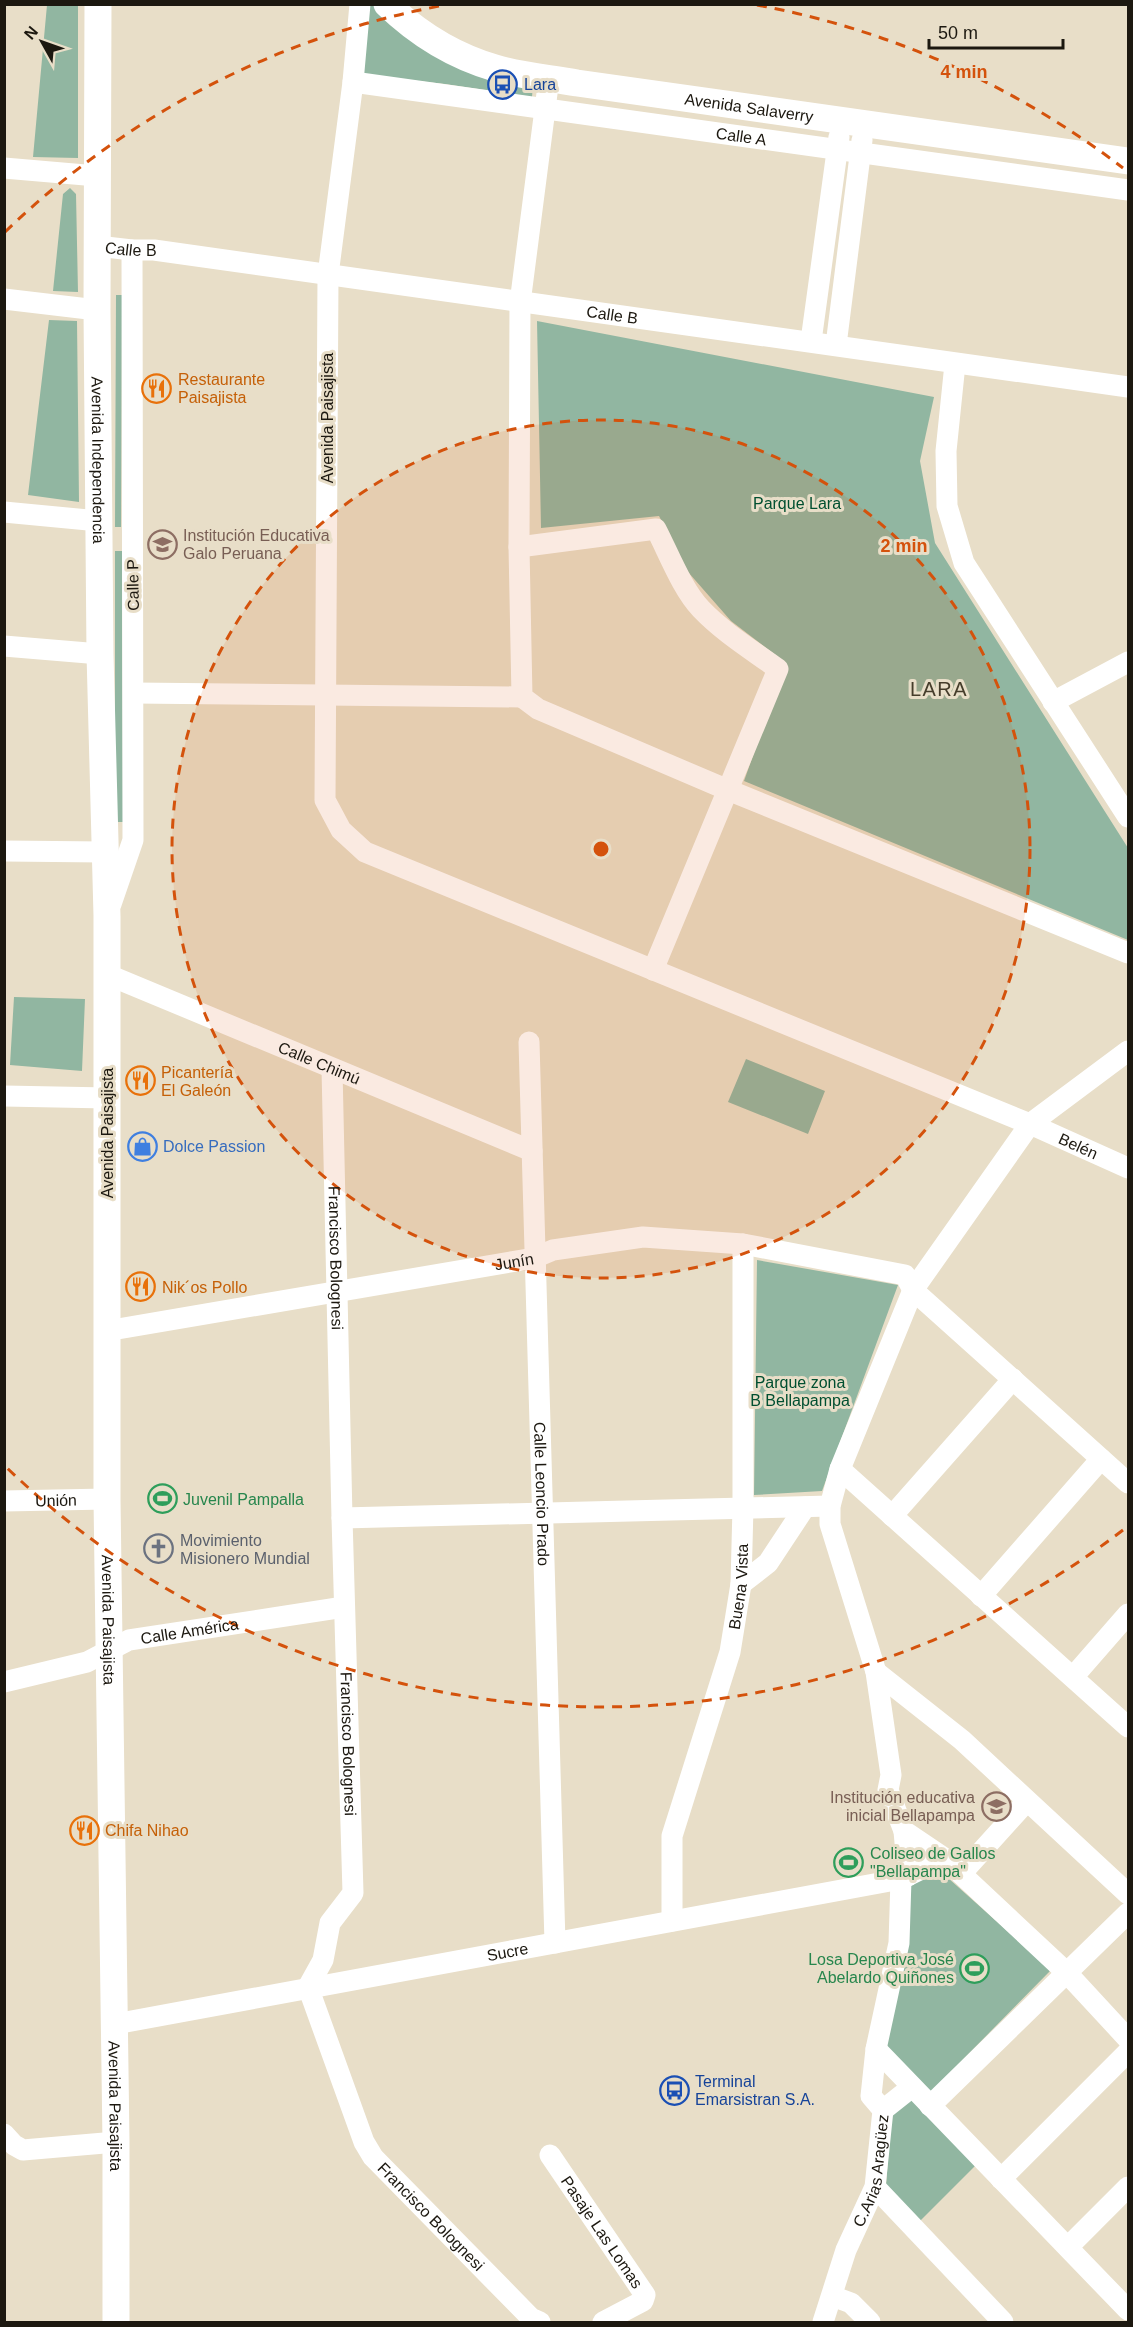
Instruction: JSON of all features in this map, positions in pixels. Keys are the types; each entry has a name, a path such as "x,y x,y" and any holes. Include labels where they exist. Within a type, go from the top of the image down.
{"main road":[{"name":"Avenida Independencia","path":"98,4 97,310 100,654 106,916"},
{"name":"Avenida Salaverry","path":"387,4 427,37 454,52 497,69 1128,161"},
{"name":"Avenida Paisajista","path":"106,916 107,1499 115,2024 116,2322"}],"street":[{"name":"Avenida Paisajista","path":"360,4 353,82 328,275 325,800 341,830 365,852 653,970"},
{"path":"522,697 519,547 520,303 549,78"},
{"name":"Calle A","path":"353,82 1128,190"},
{"path":"811,342 837,149 852,122"},
{"path":"836,345 860,152 852,122"},
{"path":"4,168 97,176"},
{"name":"Calle B","path":"97,246 154,250 1128,387"},
{"name":"Calle P","path":"106,916 133,840 132,250"},
{"path":"4,299 97,310"},
{"path":"955,364 946,451 947,506 964,563 1128,817"},
{"path":"4,512 99,521"},
{"path":"519,547 656,529 679,574 700,608 734,638 778,669 653,970"},
{"path":"4,646 100,654"},
{"path":"1053,702 1128,662"},
{"path":"134,693 522,697 538,709 728,790 1128,953"},
{"path":"4,851 104,852"},
{"name":"Belén","path":"653,970 1030,1124 1128,1168"},
{"name":"Calle Chimú","path":"106,974 532,1151"},
{"name":"Calle Leoncio Prado","path":"529,1042 555,1943"},
{"path":"342,1518 830,1506 840,1469 913,1290 1030,1124 1128,1051"},
{"name":"Francisco Bolognesi","path":"332,1069 353,1893 330,1923 323,1960 308,1987 364,2142 373,2157 531,2318 540,2322"},
{"path":"4,1096 108,1098"},
{"name":"Junín","path":"106,1331 534,1258 553,1250 643,1237 743,1244 905,1275 913,1290"},
{"name":"Buena Vista","path":"672,1921 672,1836 730,1652 741,1584 743,1244"},
{"path":"913,1290 1128,1483"},
{"path":"892,1516 1013,1379"},
{"path":"981,1596 1101,1459"},
{"path":"840,1469 1128,1727"},
{"name":"Unión","path":"4,1501 107,1499"},
{"name":"C.Arias Aragüez","path":"823,2322 846,2250 875,2187 883,2110 871,2096 876,2049 899,1943 905,1877 904,1831 888,1790 891,1775 876,1672 830,1524 830,1506"},
{"path":"741,1584 768,1563 805,1507"},
{"name":"Calle América","path":"4,1682 87,1662 129,1640 344,1607"},
{"path":"1073,1677 1128,1614"},
{"path":"876,1672 962,1740 1128,1894"},
{"path":"961,1874 1027,1801"},
{"path":"904,1831 944,1858 1066,1972 1128,2039"},
{"name":"Sucre","path":"115,2024 905,1877 944,1858"},
{"path":"930,2106 1128,1913"},
{"path":"876,2049 1128,2310"},
{"path":"1000,2179 1128,2052"},
{"path":"883,2110 912,2087"},
{"path":"4,2134 22,2150 116,2142"},
{"name":"Pasaje Las Lomas","path":"550,2155 645,2295 643,2301 603,2322"},
{"path":"875,2187 1003,2322"},
{"path":"1068,2247 1128,2187"},
{"path":"832,2296 851,2303 870,2322"}],"green space":[{"path":"47,5 78,5 78,158 33,157"},
{"path":"368,5 373,5 408,34 533,84 532,97 363,75"},
{"path":"70,188 76,194 78,292 53,291 63,194"},
{"path":"116,295 122,295 121,527 115,527"},
{"path":"49,320 77,321 79,502 28,495"},
{"name":"Parque Lara","path":"537,321 934,397 920,461 935,543 1128,848 1128,940 744,781 786,663 731,621 688,572 659,516 541,528"},
{"path":"115,551 122,551 123,822 115,822"},
{"path":"14,997 85,999 82,1071 10,1065"},
{"path":"746,1059 825,1091 808,1134 728,1102"},
{"name":"Parque zona B Bellapampa","path":"757,1260 898,1285 822,1491 754,1495"},
{"path":"938,1869 1051,1970 928,2095 884,2052 912,1880"},
{"path":"913,2097 978,2163 919,2222 886,2186 892,2107"}],"place":[{"name":"Lara","path":"503,84"},
{"name":"Restaurante Paisajista","path":"157,388"},
{"name":"Institución Educativa Galo Peruana","path":"162,544"},
{"name":"Picantería El Galeón","path":"140,1081"},
{"name":"Dolce Passion","path":"142,1146"},
{"name":"Nik´os Pollo","path":"141,1287"},
{"name":"Juvenil Pampalla","path":"162,1499"},
{"name":"Movimiento Misionero Mundial","path":"159,1549"},
{"name":"Institución educativa inicial Bellapampa","path":"996,1806"},
{"name":"Chifa Nihao","path":"84,1830"},
{"name":"Coliseo de Gallos \"Bellapampa\"","path":"849,1862"},
{"name":"Losa Deportiva José Abelardo Quiñones","path":"975,1968"},
{"name":"Terminal Emarsistran S.A.","path":"674,2090"}],"district":[{"name":"LARA","path":"939,689"}]}
